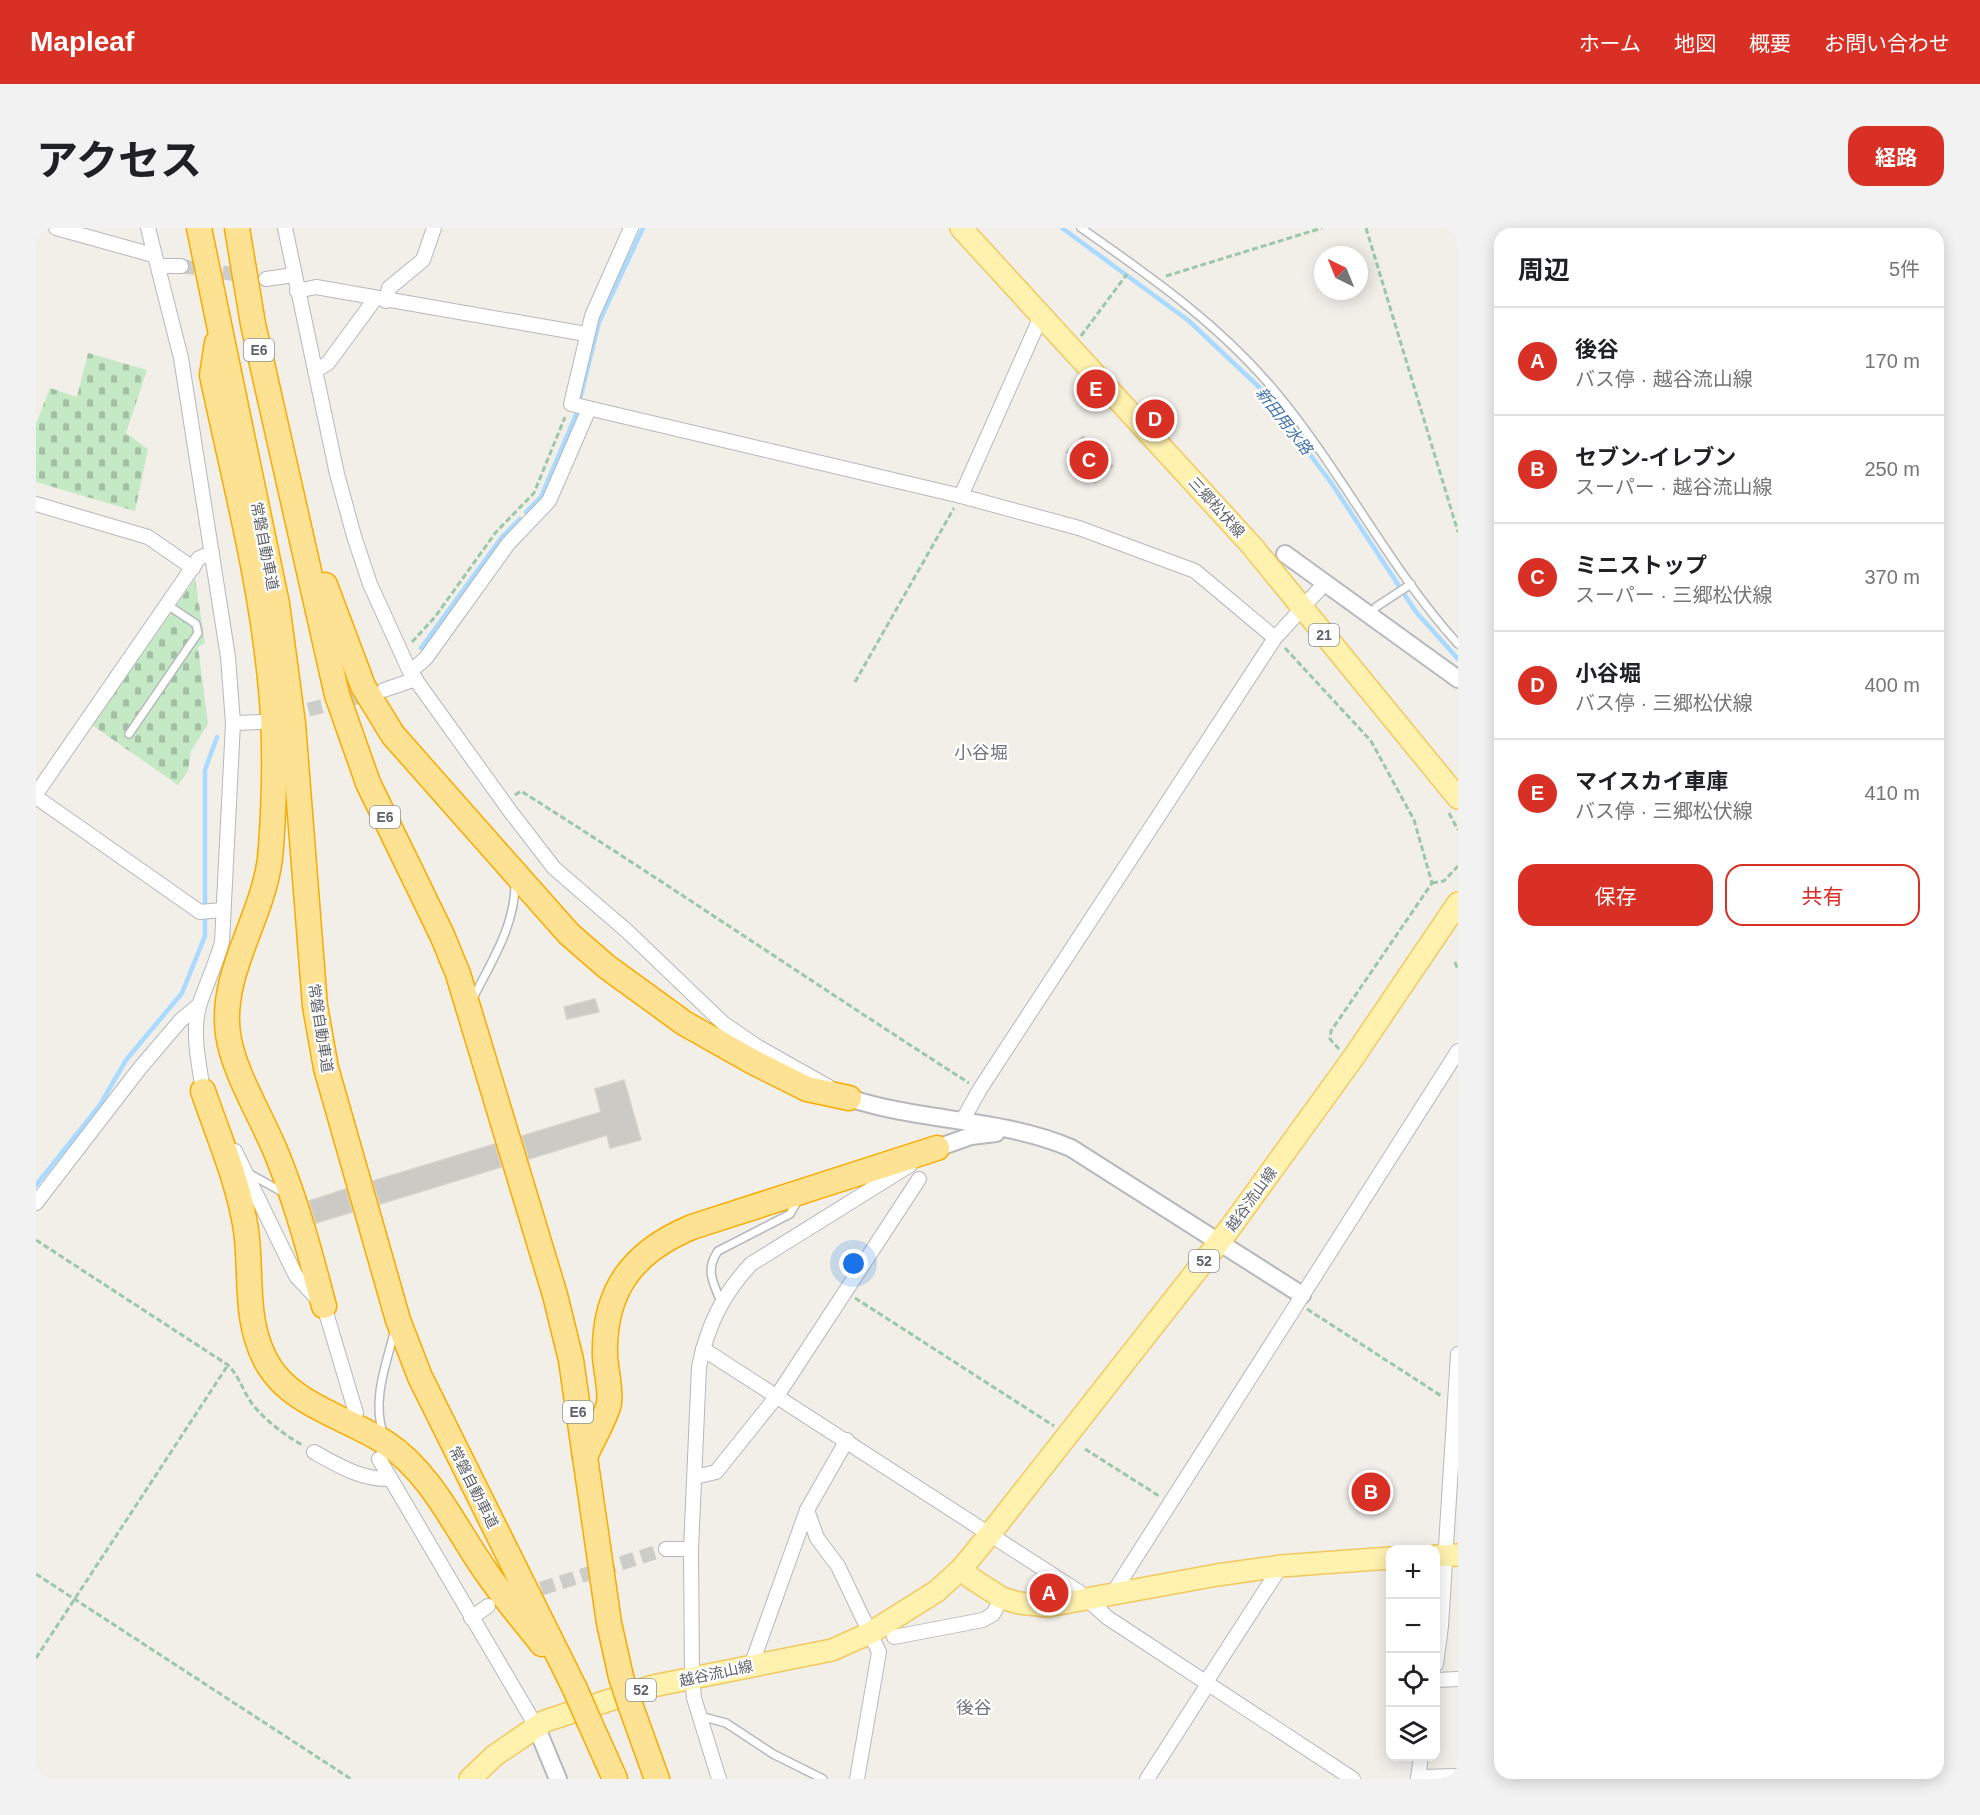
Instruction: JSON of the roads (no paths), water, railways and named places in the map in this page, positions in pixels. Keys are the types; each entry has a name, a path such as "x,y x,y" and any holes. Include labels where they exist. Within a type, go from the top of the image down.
{"highway":[{"name":"常磐自動車道","path":"199,228 256,494 287,673 319,1036 398,1320 433,1404 573,1685 615,1779"},
{"name":"E6","path":"237,228 253,324 337,695 369,783 442,936 468,1008 555,1295 571,1360 608,1616 621,1677 657,1779"},
{"path":"220,328 212,375 261,609 274,729 271,851 261,902 230,983 226,1003 227,1026 233,1054 294,1201 324,1306"},
{"path":"285,472 363,686 393,735 414,762 512,871 589,952 684,1023 807,1089 849,1098"},
{"path":"203,1090 243,1218 250,1304 258,1344 266,1361 295,1392 421,1477 489,1576 573,1685"},
{"path":"585,1457 609,1403 605,1355 607,1322 612,1301 629,1270 644,1254 672,1236 804,1190 937,1148"}],"main road":[{"name":"三郷松伏線","path":"961,228 1072,346 1252,546 1458,798"},
{"name":"越谷流山線","path":"470,1779 494,1756 536,1726 653,1686 832,1650 870,1633 919,1604 962,1568 1220,1241 1353,1058 1458,903"},
{"path":"962,1568 971,1578 1002,1598 1018,1603 1048,1606 1113,1593 1281,1566 1386,1558"}],"street":[{"path":"56,228 153,255"},
{"path":"148,228 181,358 228,657 233,723 222,942 216,966 199,1005 196,1030 203,1090 296,1276 324,1306 356,1413"},
{"path":"285,228 297,291 354,536 370,584 399,651 413,676 554,868 628,932 723,1023 758,1047 849,1098 899,1113 1021,1131 1042,1136 1071,1148 1220,1241 1299,1299"},
{"path":"315,371 328,363 389,288 423,260 434,228"},
{"path":"631,228 586,334 571,404 961,496 1078,528 1196,571 1275,638"},
{"path":"164,266 181,266"},
{"path":"266,279 294,275"},
{"path":"297,291 315,287 586,334"},
{"path":"961,496 1042,314"},
{"path":"384,690 413,676 508,544 549,501 589,409"},
{"path":"36,504 148,537 193,568"},
{"path":"212,553 199,558 36,795 200,912 222,910"},
{"path":"1285,554 1458,679"},
{"path":"962,1121 980,1089 1275,638 1325,583"},
{"path":"233,723 261,722"},
{"path":"36,1203 140,1068 181,1020 199,1005"},
{"path":"1113,1593 1458,1051"},
{"path":"719,1779 700,1716 692,1677 691,1549 699,1367 703,1349 721,1302 731,1285 752,1264 937,1148 971,1136 1021,1131"},
{"path":"694,1477 716,1472 777,1396 919,1179"},
{"path":"703,1349 847,1440 1087,1598 1108,1618 1353,1779"},
{"path":"1437,1653 1454,1450 1458,1354"},
{"path":"752,1665 807,1510 847,1440"},
{"path":"383,1451 390,1479 536,1726 558,1779"},
{"path":"314,1452 354,1473 375,1480 390,1479"},
{"path":"807,1510 817,1538 838,1566 879,1652 857,1779"},
{"path":"666,1548 691,1549"},
{"path":"1147,1779 1281,1566"},
{"path":"894,1637 982,1620 993,1614 1002,1598"},
{"path":"471,1618 488,1606"},
{"path":"1440,1680 1458,1679"},
{"path":"1420,1761 1418,1778 1458,1776"}],"lane":[{"path":"1081,228 1154,279 1221,333 1278,395 1320,449 1412,584 1458,644"},
{"path":"1370,615 1376,607 1412,584"},
{"path":"129,734 198,633 196,624 166,604"},
{"path":"468,1008 506,931 513,906 515,884 512,871"},
{"path":"245,1172 294,1201"},
{"path":"721,1302 710,1274 711,1262 718,1251 790,1214 804,1190"},
{"path":"383,1451 377,1416 379,1394 398,1320"},
{"path":"700,1716 726,1723 773,1754 823,1779"}],"waterway":[{"path":"580,399 599,322 643,228"},
{"name":"新田用水路","path":"1062,228 1189,321 1260,388 1332,484 1416,612 1458,659"},
{"path":"526,512 541,497 576,415"},
{"path":"421,648 502,537 520,519"},
{"path":"36,1185 100,1105 126,1060 182,993 205,936 205,770 217,737"}],"tunnel":[{"path":"181,266 266,279"},
{"path":"288,715 374,693"},
{"path":"521,1595 666,1549"}],"place":[{"name":"マイスカイ車庫","path":"1096,389"},
{"name":"小谷堀","path":"1155,419"},
{"name":"ミニストップ","path":"1089,460"},
{"name":"セブン-イレブン","path":"1371,1492"},
{"name":"後谷","path":"1049,1593"}],"district":[{"name":"小谷堀","path":"981,753"},
{"name":"後谷","path":"974,1708"}]}
